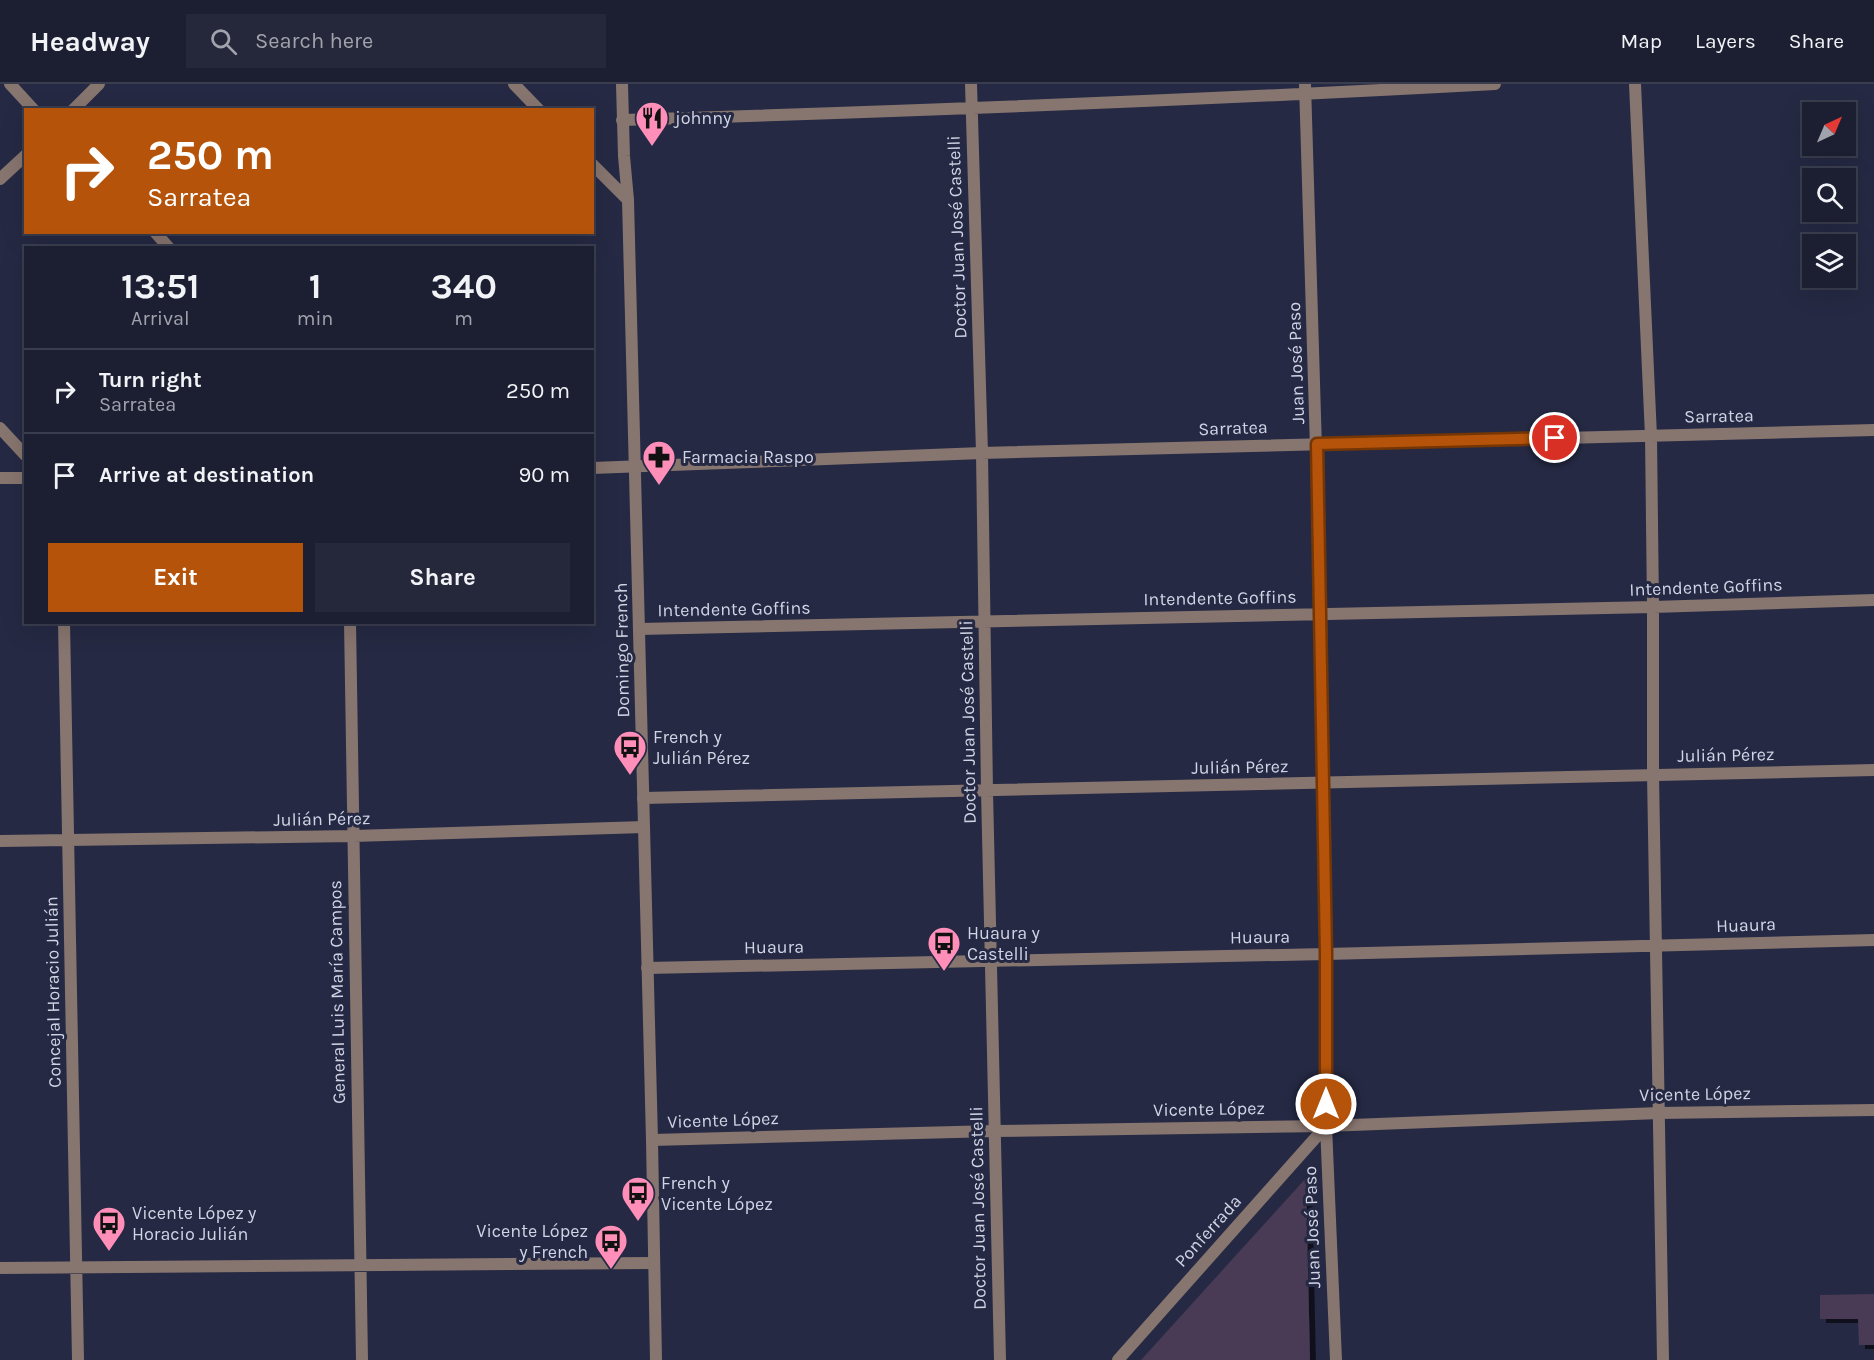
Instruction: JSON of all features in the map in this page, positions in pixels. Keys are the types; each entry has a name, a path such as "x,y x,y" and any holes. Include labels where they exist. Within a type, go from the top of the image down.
{"street":[{"path":"10,84 32,108"},
{"path":"75,108 99,84"},
{"path":"514,84 537,108"},
{"name":"Domingo French","path":"622,84 622,120 628,200 656,1360"},
{"name":"Doctor Juan José Castelli","path":"971,84 982,453 990,960 1000,1360"},
{"path":"622,120 971,109 1306,89 1495,84"},
{"path":"1635,84 1651,436 1653,774 1663,1360"},
{"name":"Juan José Paso","path":"1306,89 1321,614 1326,1125 1336,1360"},
{"path":"0,179 24,157"},
{"path":"594,166 628,200"},
{"path":"157,234 167,246"},
{"path":"0,428 24,454"},
{"name":"Sarratea","path":"594,468 982,453 1874,430"},
{"path":"0,478 24,478"},
{"name":"Intendente Goffins","path":"639,629 1653,607 1874,600"},
{"name":"Concejal Horacio Julián","path":"64,624 78,1360"},
{"name":"General Luis María Campos","path":"350,624 362,1360"},
{"name":"Julián Pérez","path":"643,798 1874,770"},
{"name":"Julián Pérez","path":"0,841 353,836 644,827"},
{"name":"Huaura","path":"647,968 1874,940"},
{"name":"Vicente López","path":"652,1140 1326,1125 1659,1113 1874,1110"},
{"name":"Ponferrada","path":"1118,1360 1326,1125"},
{"path":"0,1268 653,1263"}],"building":[{"path":"1306,1178 1310,1360 1141,1360"},
{"path":"1874,1294 1874,1345 1859,1345 1858,1319 1820,1319 1820,1295"}],"place":[{"name":"johnny","path":"652,147"},
{"name":"Farmacia Raspo","path":"659,486"},
{"name":"French y Julián Pérez","path":"630,776"},
{"name":"Huaura y Castelli","path":"944,972"},
{"name":"French y Vicente López","path":"638,1222"},
{"name":"Vicente López y Horacio Julián","path":"109,1252"},
{"name":"Vicente López y French","path":"611,1270"}],"route":[{"path":"1326,1104 1326,954 1317,444 1555,438"}]}
